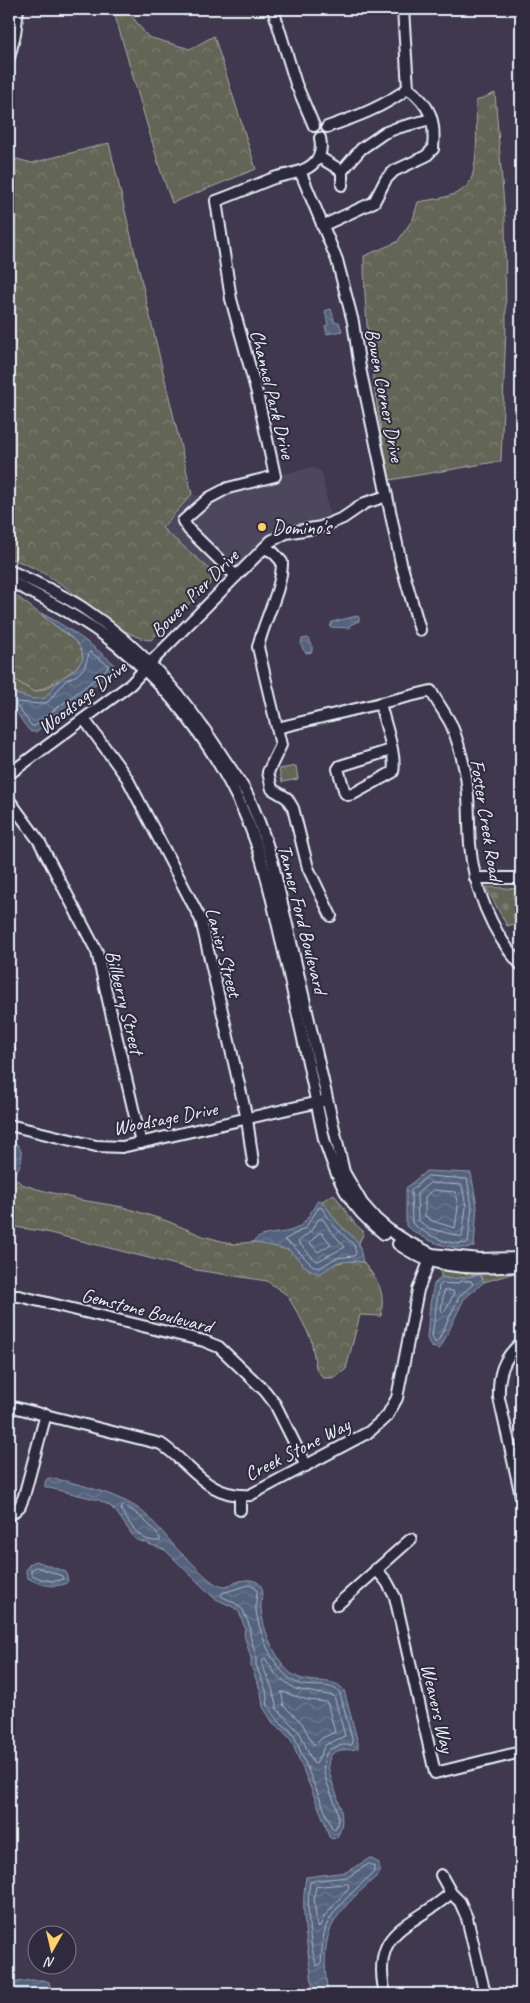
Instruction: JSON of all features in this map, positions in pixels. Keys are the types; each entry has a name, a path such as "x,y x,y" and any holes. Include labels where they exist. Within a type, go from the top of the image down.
{"street":[{"path":"9,58 16,34 18,9"},
{"path":"273,9 296,84 314,126 313,134 320,138"},
{"path":"322,226 374,202 386,179 394,171 426,156 433,149 432,119 426,103 408,88 404,9"},
{"path":"327,128 392,100 408,88"},
{"path":"342,185 342,171 361,149 397,128 432,119"},
{"path":"314,126 320,122 327,128 326,135 320,138"},
{"path":"300,171 314,164 319,157 321,150 320,138"},
{"path":"319,157 342,171"},
{"name":"Bowen Corner Drive","path":"300,171 337,260 353,322 360,368 401,563 420,630"},
{"name":"Channel Park Drive","path":"236,576 189,530 183,521 209,498 228,488 275,476 257,393 232,299 216,201 274,178 300,171"},
{"name":"Bowen Pier Drive","path":"147,666 271,540 286,533 321,527 343,518 365,503 387,496"},
{"path":"264,548 273,552 282,562 282,575 261,633 258,647 280,745 268,772 269,780 272,788 291,802 308,868 331,916"},
{"name":"Tanner Ford Boulevard","path":"9,570 42,585 82,607 119,634 147,666 198,731 232,789 244,813 265,872 324,1139 336,1176 345,1192 369,1222 392,1240 430,1257 466,1267 521,1266"},
{"name":"Tanner Ford Boulevard","path":"9,581 87,624 147,666 188,705 246,792 261,827 272,860 344,1172 358,1198 388,1230 430,1257 521,1258"},
{"name":"Woodsage Drive","path":"9,774 131,684 147,666"},
{"name":"Foster Creek Road","path":"380,703 432,687 438,703 451,724 465,772 469,803 470,845 476,878 490,918 510,954 521,965"},
{"path":"277,728 380,703 391,750 394,766 393,772 353,794 345,793 338,769 340,766 391,750"},
{"name":"Lanier Street","path":"84,719 127,778 201,920 247,1118 253,1162"},
{"name":"Billberry Street","path":"9,800 39,841 97,952 141,1143"},
{"path":"476,878 521,878"},
{"path":"9,1047 9,1056"},
{"name":"Woodsage Drive","path":"9,1125 96,1146 122,1147 328,1100"},
{"name":"Creek Stone Way","path":"9,1406 161,1444 174,1453 211,1487 229,1495 240,1496 260,1491 369,1432 378,1426 392,1407 400,1386 418,1290 430,1257"},
{"name":"Gemstone Boulevard","path":"9,1296 27,1298 204,1341 219,1347 275,1404 306,1466"},
{"path":"521,1343 511,1351 502,1365 498,1381 499,1398 518,1469 521,1496"},
{"path":"9,1516 20,1506 24,1496 46,1414"},
{"path":"240,1496 240,1510"},
{"path":"337,1604 411,1539"},
{"name":"Weavers Way","path":"376,1569 387,1582 395,1597 435,1773 521,1752"},
{"path":"441,1875 451,1893 460,1902 467,1918 485,1994"},
{"path":"385,1994 381,1976 384,1950 392,1936 404,1925 436,1906 451,1893"}],"shaded area":[{"path":"312,467 322,472 331,523 286,533 227,584 162,528 192,494 209,498 228,488"}],"green space":[{"path":"113,9 132,9 131,15 148,37 190,49 214,36 256,169 172,203 161,172"},
{"path":"495,93 505,218 506,326 501,461 390,480 372,368 366,313 364,256 397,242 413,219 418,202 456,194 466,187 470,181 475,160 477,133 476,101"},
{"path":"109,143 192,494 162,528 213,572 210,584 151,640 130,634 106,619 64,586 31,567 9,558 9,157 32,163"},
{"path":"9,590 75,641 81,648 83,659 75,669 54,683 34,692 9,676"},
{"path":"9,676 34,692 47,688 60,679 47,697 36,700 9,692"},
{"path":"296,766 298,779 282,782 279,769"},
{"path":"486,887 521,889 521,922 507,926"},
{"path":"9,1174 22,1184 37,1189 81,1200 123,1207 167,1221 203,1236 233,1244 253,1242 284,1247 309,1270 346,1261 363,1262 380,1287 382,1299 381,1316 360,1315 346,1369 335,1378 323,1378 316,1368 311,1339 301,1319 287,1295 267,1281 196,1270 46,1232 9,1226"},
{"path":"334,1194 355,1224 364,1232 359,1243 338,1223 322,1201"},
{"path":"440,1269 521,1271 484,1282 480,1275 452,1279 441,1277"}],"water":[{"path":"331,309 335,323 339,322 342,331 327,334 325,326 328,325 325,311"},
{"path":"41,613 96,649 113,663 113,671 78,699 63,708 36,732 31,732 9,706 9,692 33,699 45,698 60,679 74,671 83,659 82,651 73,639"},
{"path":"357,616 359,621 350,625 349,628 330,627 332,622"},
{"path":"308,638 312,645 312,652 306,653 303,650 301,641"},
{"path":"9,1140 15,1142 22,1153 20,1165 15,1174 10,1175"},
{"path":"426,1171 471,1173 477,1206 474,1247 455,1248 438,1244 406,1226 406,1188"},
{"path":"318,1200 322,1201 338,1223 359,1243 363,1262 338,1262 321,1273 317,1273 309,1270 289,1250 253,1242 257,1238 268,1234 286,1232 297,1228 306,1219"},
{"path":"480,1275 484,1282 464,1299 440,1349 431,1347 427,1338 434,1284 441,1277 452,1279"},
{"path":"48,1478 95,1489 121,1499 139,1509 182,1554 215,1584 227,1587 239,1581 249,1580 261,1586 263,1591 261,1609 264,1624 272,1646 283,1665 290,1673 298,1677 332,1683 344,1690 358,1748 335,1752 329,1761 329,1770 342,1815 337,1837 333,1839 329,1837 291,1740 273,1723 263,1707 261,1692 251,1666 251,1658 244,1635 245,1628 239,1612 214,1598 165,1550 135,1539 110,1506 99,1500 45,1487 45,1482"},
{"path":"36,1561 66,1572 68,1581 65,1584 51,1586 28,1578 27,1567"},
{"path":"370,1858 379,1863 380,1870 378,1875 348,1904 333,1924 326,1949 325,1968 328,1994 313,1994 304,1921 306,1877 346,1872"},
{"path":"32,1980 49,1982 52,1994 9,1994 10,1986 17,1982"}],"place":[{"name":"Domino's","path":"262,527"}]}
